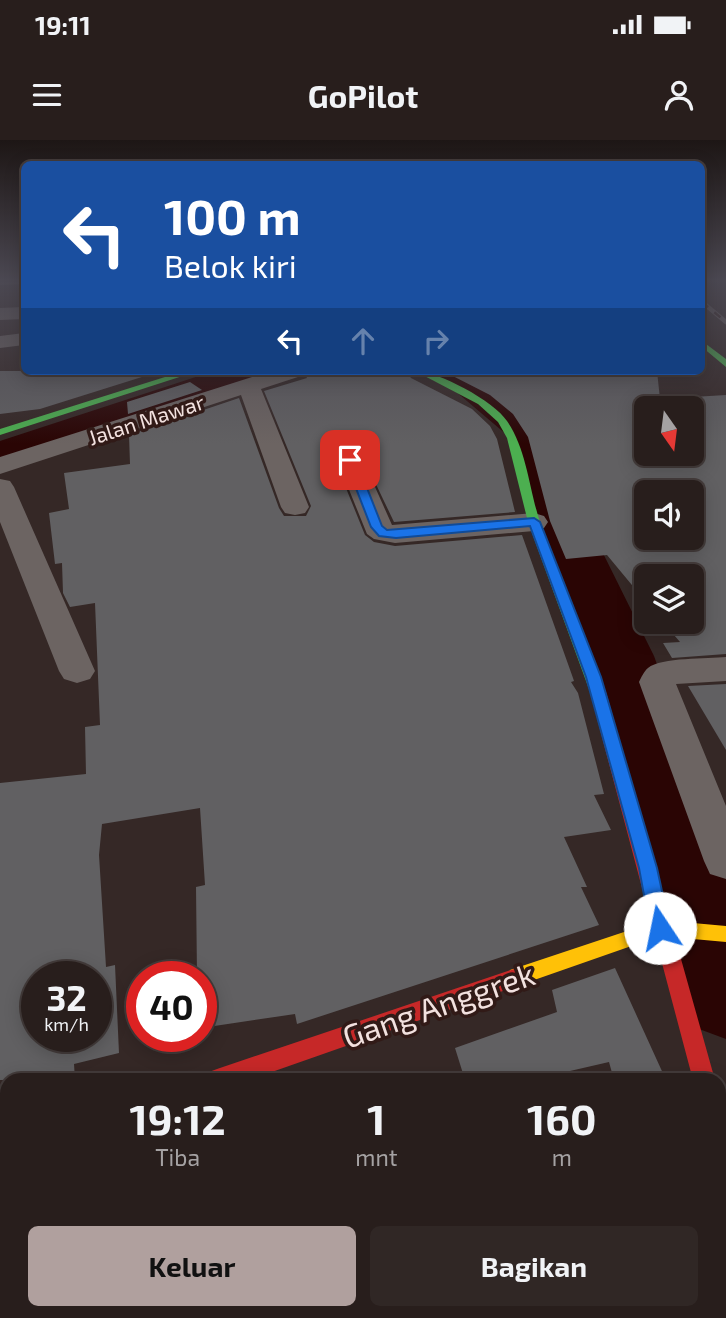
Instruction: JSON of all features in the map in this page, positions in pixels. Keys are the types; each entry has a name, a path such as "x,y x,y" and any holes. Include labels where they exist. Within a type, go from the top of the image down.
{"street":[{"path":"0,342 21,339"},
{"path":"705,346 726,365"},
{"path":"0,432 180,375"},
{"name":"Jalan Mawar","path":"0,466 281,375"},
{"path":"428,375 481,402 502,420 512,438 534,522 594,677 667,929 702,1073"},
{"path":"249,386 295,507"},
{"path":"350,460 377,527 384,533 534,522"},
{"path":"0,487 77,671"},
{"path":"726,669 667,673 657,682 726,861"},
{"path":"667,929 726,934"},
{"name":"Gang Anggrek","path":"238,1073 667,929"}],"building":[{"path":"0,371 21,371 21,375 148,375 40,409 0,414"},
{"path":"313,375 409,375 472,409 490,426 497,439 515,512 394,522 361,453 351,449 340,451 335,461 365,535 374,542 395,546 522,535 574,681 571,682 578,693 604,794 594,795 611,830 564,837 587,887 581,887 599,925 297,1024 295,1014 217,1026 217,961 197,961 196,887 205,885 200,808 102,824 99,855 106,961 21,961 21,1052 112,1052 112,966 115,965 119,1053 74,1064 75,1073 0,1073 0,783 86,774 85,727 100,725 95,603 70,607 63,593 62,563 55,564 49,513 69,509 64,473 130,464 129,435 239,398 279,508 284,516 306,516 311,506 264,391"},
{"path":"451,375 657,375 660,396 634,396 634,466 704,466 704,396 726,395 726,654 672,658 663,643 680,642 673,634 704,634 704,564 634,564 634,588 607,555 566,559 550,521 528,437 513,414 490,395"},
{"path":"190,382 202,390 128,414 127,402"},
{"path":"726,684 726,750 688,686"},
{"path":"615,968 663,1073 612,1073 609,1062 561,1073 463,1073 455,1048 557,1012 552,990"}],"waterway":[{"path":"0,458 245,375"},
{"path":"457,375 470,381 530,429 557,517 620,656 726,994"}],"traffic: fast":[{"path":"705,346 726,364"},
{"path":"0,432 180,375"},
{"path":"428,375 481,402 502,420 512,438 534,522 598,692"}],"traffic: slow":[{"path":"517,977 660,928 726,934"}],"traffic: jam":[{"path":"598,692 702,1073"},
{"path":"237,1073 517,977"}],"route":[{"path":"350,460 377,527 384,533 534,522 594,677 648,868 660,928"}]}
